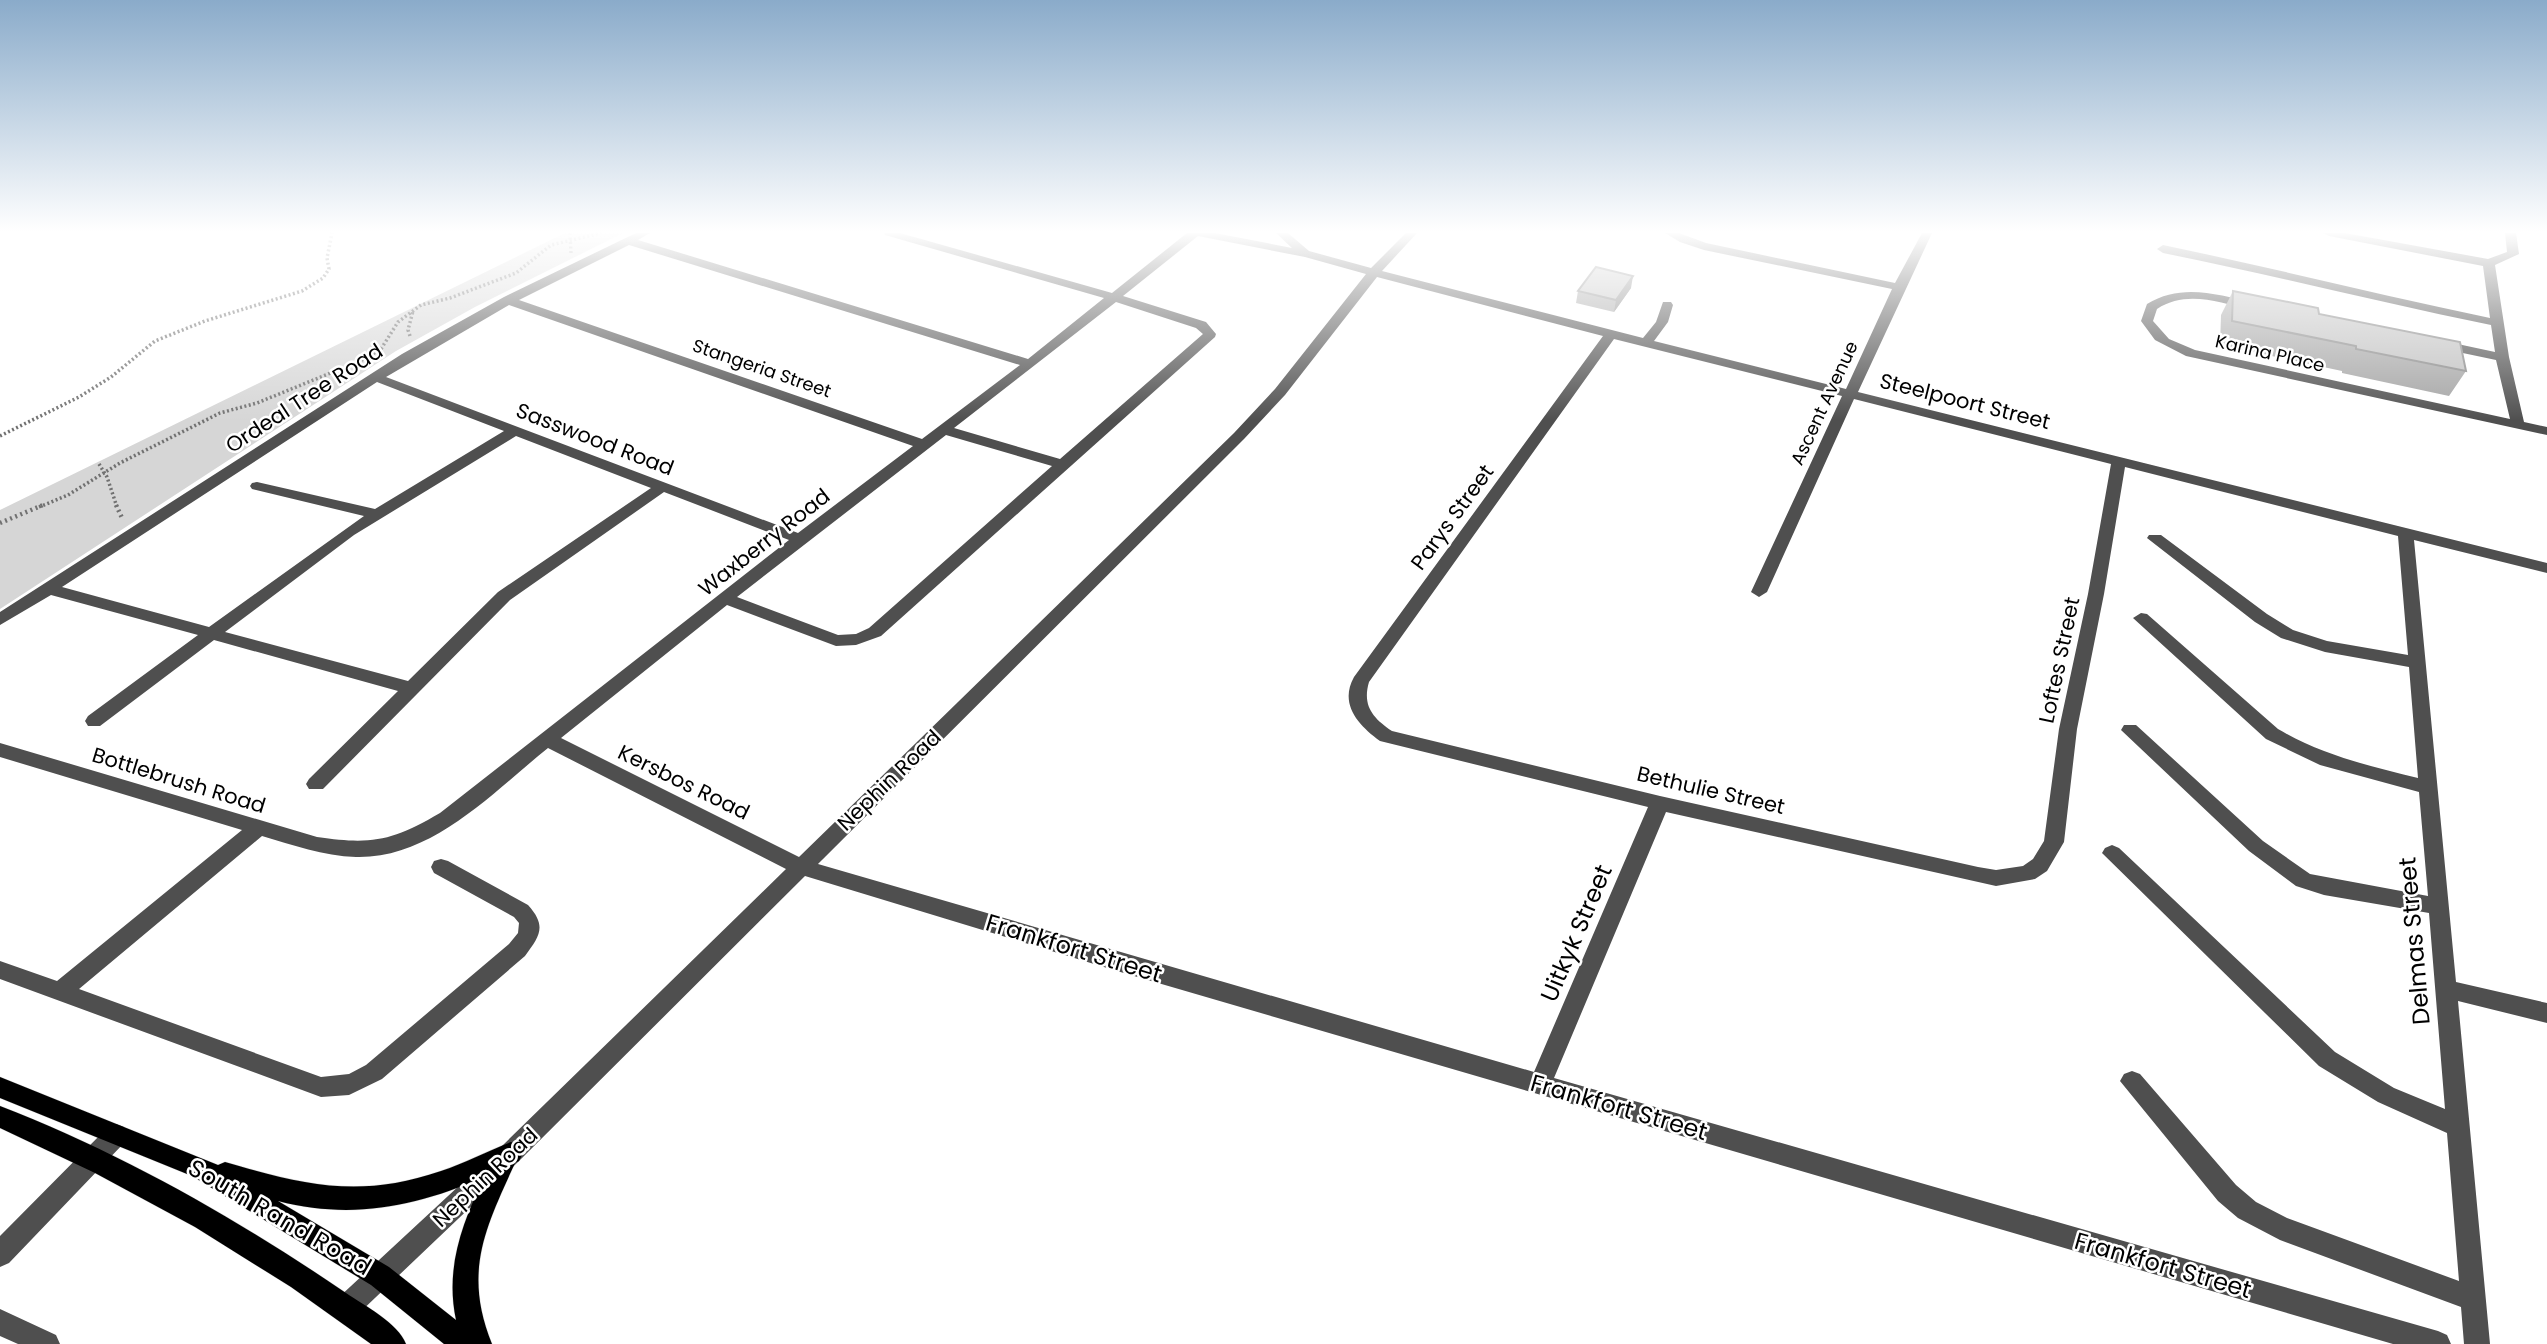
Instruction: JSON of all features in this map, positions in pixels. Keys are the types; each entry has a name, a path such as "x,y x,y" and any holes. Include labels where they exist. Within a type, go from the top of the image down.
{"main road":[{"name":"South Rand Road","path":"0,1087 201,1168 380,1276 465,1344"},
{"name":"South Rand Road","path":"0,1117 93,1158 246,1242 346,1308 393,1344"},
{"path":"201,1168 299,1194 356,1199 386,1197 441,1184 507,1157"},
{"path":"479,1344 465,1302 463,1285 466,1254 470,1237 507,1157"}],"street":[{"name":"Ordeal Tree Road","path":"0,620 375,377 517,296"},
{"path":"809,296 1030,364"},
{"path":"725,599 836,640 849,642 863,639 875,632 1210,334 1201,325 1109,296"},
{"name":"Nephin Road","path":"346,1308 507,1157 1239,436 1280,392 1355,296"},
{"name":"Steelpoort Street","path":"1465,296 2547,568"},
{"name":"Ascent Avenue","path":"1759,592 1895,296"},
{"name":"Karina Place","path":"2169,296 2151,307 2147,321 2154,335 2191,353 2547,431"},
{"name":"Karina Place","path":"2199,296 2266,309"},
{"path":"2367,296 2498,323"},
{"path":"2494,296 2502,357 2518,425"},
{"name":"Waxberry Road","path":"345,850 365,852 391,847 417,836 447,818 800,539 1030,364 1113,297"},
{"name":"Stangeria Street","path":"508,300 925,445"},
{"path":"1646,343 1662,322 1667,305"},
{"name":"Parys Street","path":"1374,728 1359,712 1356,702 1360,681 1611,334"},
{"path":"2423,341 2502,357"},
{"name":"Sasswood Road","path":"375,377 800,539"},
{"path":"944,430 1064,465"},
{"path":"94,721 375,514 514,431"},
{"name":"Loftes Street","path":"2040,865 2054,842 2068,729 2096,594 2119,461"},
{"path":"257,486 375,514"},
{"path":"316,784 504,596 662,488"},
{"name":"Delmas Street","path":"2406,533 2426,787 2477,1344"},
{"path":"2155,538 2260,618 2287,634 2325,646 2417,663"},
{"path":"49,589 413,689"},
{"path":"0,604 28,602"},
{"path":"2141,618 2272,734 2288,745 2352,768 2426,787"},
{"name":"Bethulie Street","path":"1374,728 1402,741 1978,875 1996,878 2013,876 2028,873 2040,865"},
{"path":"2130,730 2256,846 2303,880 2324,887 2437,906"},
{"name":"Kersbos Road","path":"547,739 801,867"},
{"name":"Bottlebrush Road","path":"0,750 317,845 345,850"},
{"name":"Uitkyk Street","path":"1540,1084 1660,803"},
{"path":"60,992 259,827"},
{"path":"2112,853 2327,1059 2386,1095 2457,1126"},
{"path":"0,971 321,1087 337,1089 356,1083 374,1072 517,950 528,936 530,921 521,911 441,867"},
{"name":"Frankfort Street","path":"801,867 2438,1344"},
{"path":"2444,988 2547,1013"},
{"path":"2132,1081 2227,1193 2247,1210 2280,1228 2473,1299"},
{"path":"0,1254 116,1135"},
{"path":"0,1322 47,1344"}],"path":[{"path":"0,436 79,397 111,377 155,341 205,321 287,296"},
{"path":"0,523 49,504 220,413 257,403 360,361 381,348 398,322 421,305 456,296"},
{"path":"99,464 106,472 121,517 127,526 137,533"}],"shaded area":[{"path":"437,296 498,296 396,351 0,609 0,510"}],"building":[{"path":"1598,296 1619,296 1616,300"},
{"path":"2233,296 2257,296 2318,308 2319,314 2460,342 2466,371 2356,349 2356,346 2232,321"}]}
